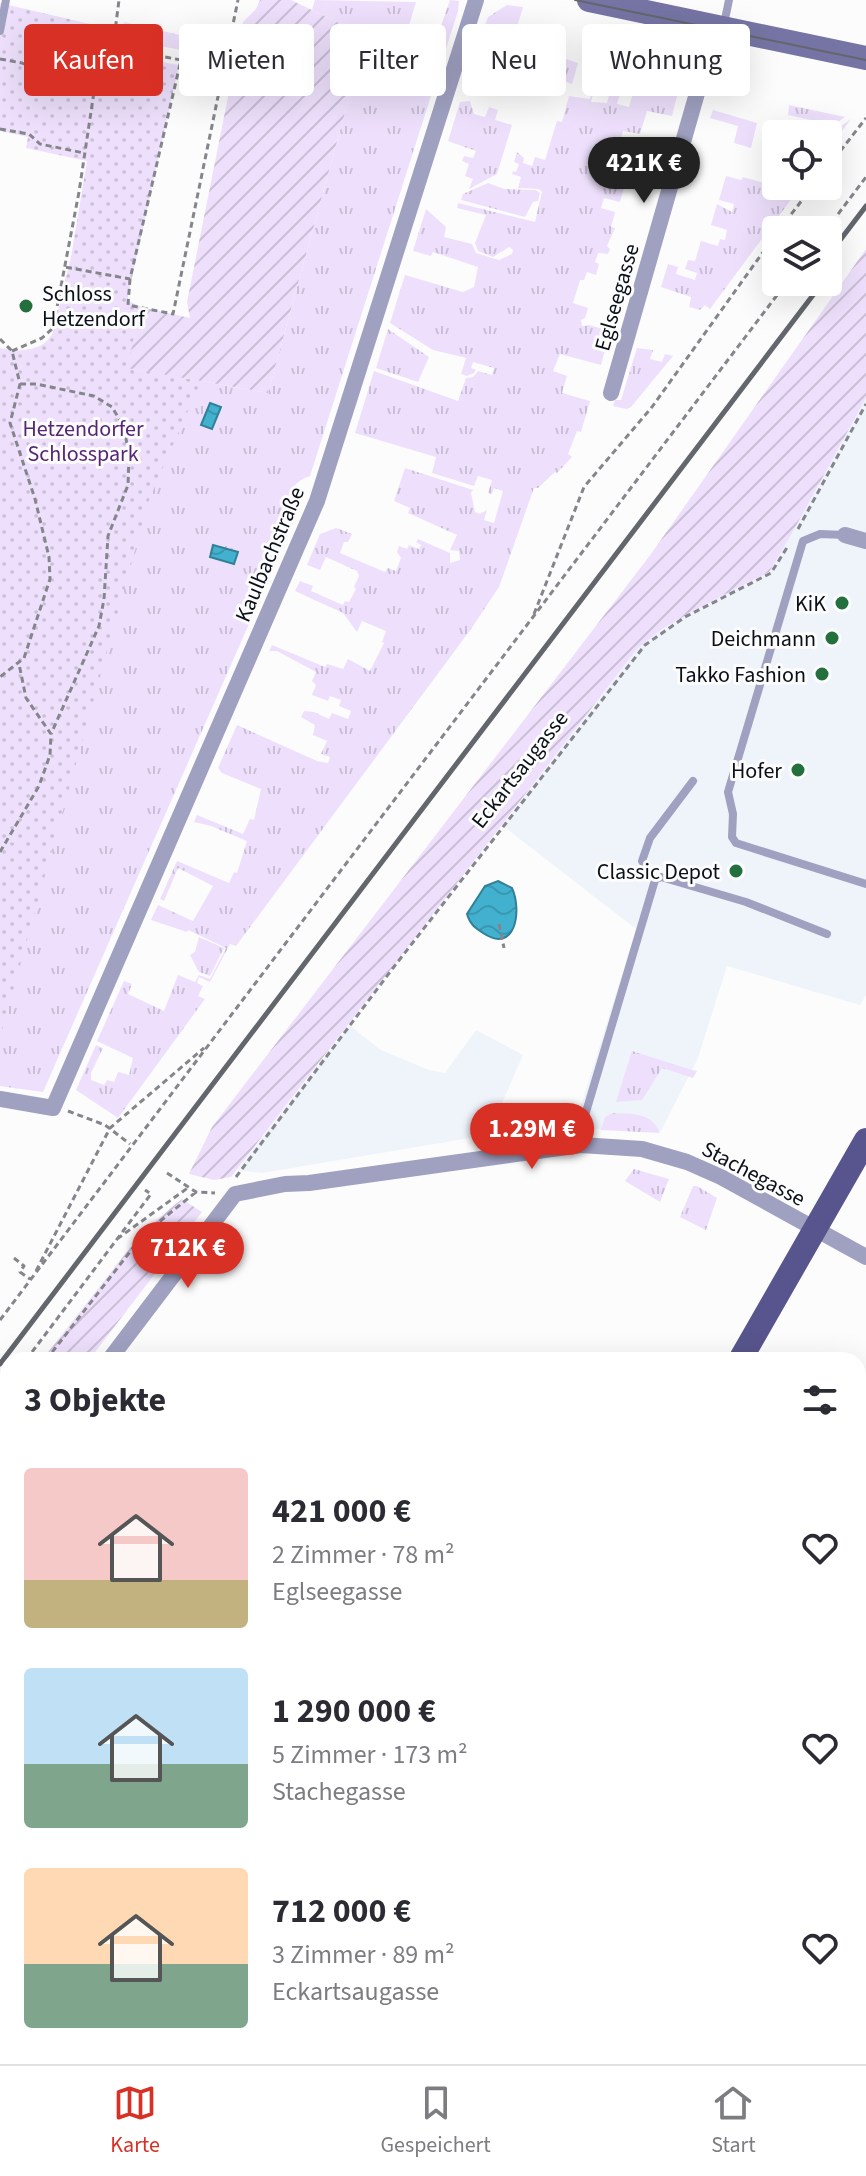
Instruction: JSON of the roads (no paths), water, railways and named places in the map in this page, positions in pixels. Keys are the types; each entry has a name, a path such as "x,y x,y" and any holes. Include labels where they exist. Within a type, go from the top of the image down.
{"main road":[{"path":"589,0 701,24"},
{"path":"750,34 863,58"},
{"path":"745,1352 866,1140"}],"street":[{"name":"Kaulbachstraße","path":"0,1099 53,1108 317,501 476,0"},
{"name":"Eglseegasse","path":"611,393 700,96"},
{"path":"845,535 866,541"},
{"name":"Stachegasse","path":"115,1352 230,1194 581,1145 642,1149 687,1162 866,1257"}],"lane":[{"path":"0,31 6,0"},
{"path":"721,24 729,0"},
{"path":"845,535 820,534 803,541 728,792 733,814 732,837 736,843 866,884"},
{"path":"655,880 642,861 650,838 693,781"},
{"path":"581,1145 587,1107 655,880 661,877 746,902 827,934"}],"water":[{"path":"210,403 221,407 212,429 201,425"},
{"path":"213,545 238,552 234,564 210,557"},
{"path":"498,881 512,888 516,907 514,927 503,938 494,938 480,931 467,914 485,886"}],"tram line":[{"path":"575,0 866,60"}],"railway":[{"path":"842,238 866,206"},
{"path":"9,1352 812,296"}],"place":[{"name":"Schloss Hetzendorf","path":"26,306"},
{"name":"KiK","path":"842,603"},
{"name":"Deichmann","path":"832,638"},
{"name":"Takko Fashion","path":"822,674"},
{"name":"Hofer","path":"798,770"},
{"name":"Classic Depot","path":"736,871"}],"park label":[{"name":"Hetzendorfer Schlosspark","path":"83,440"}]}
